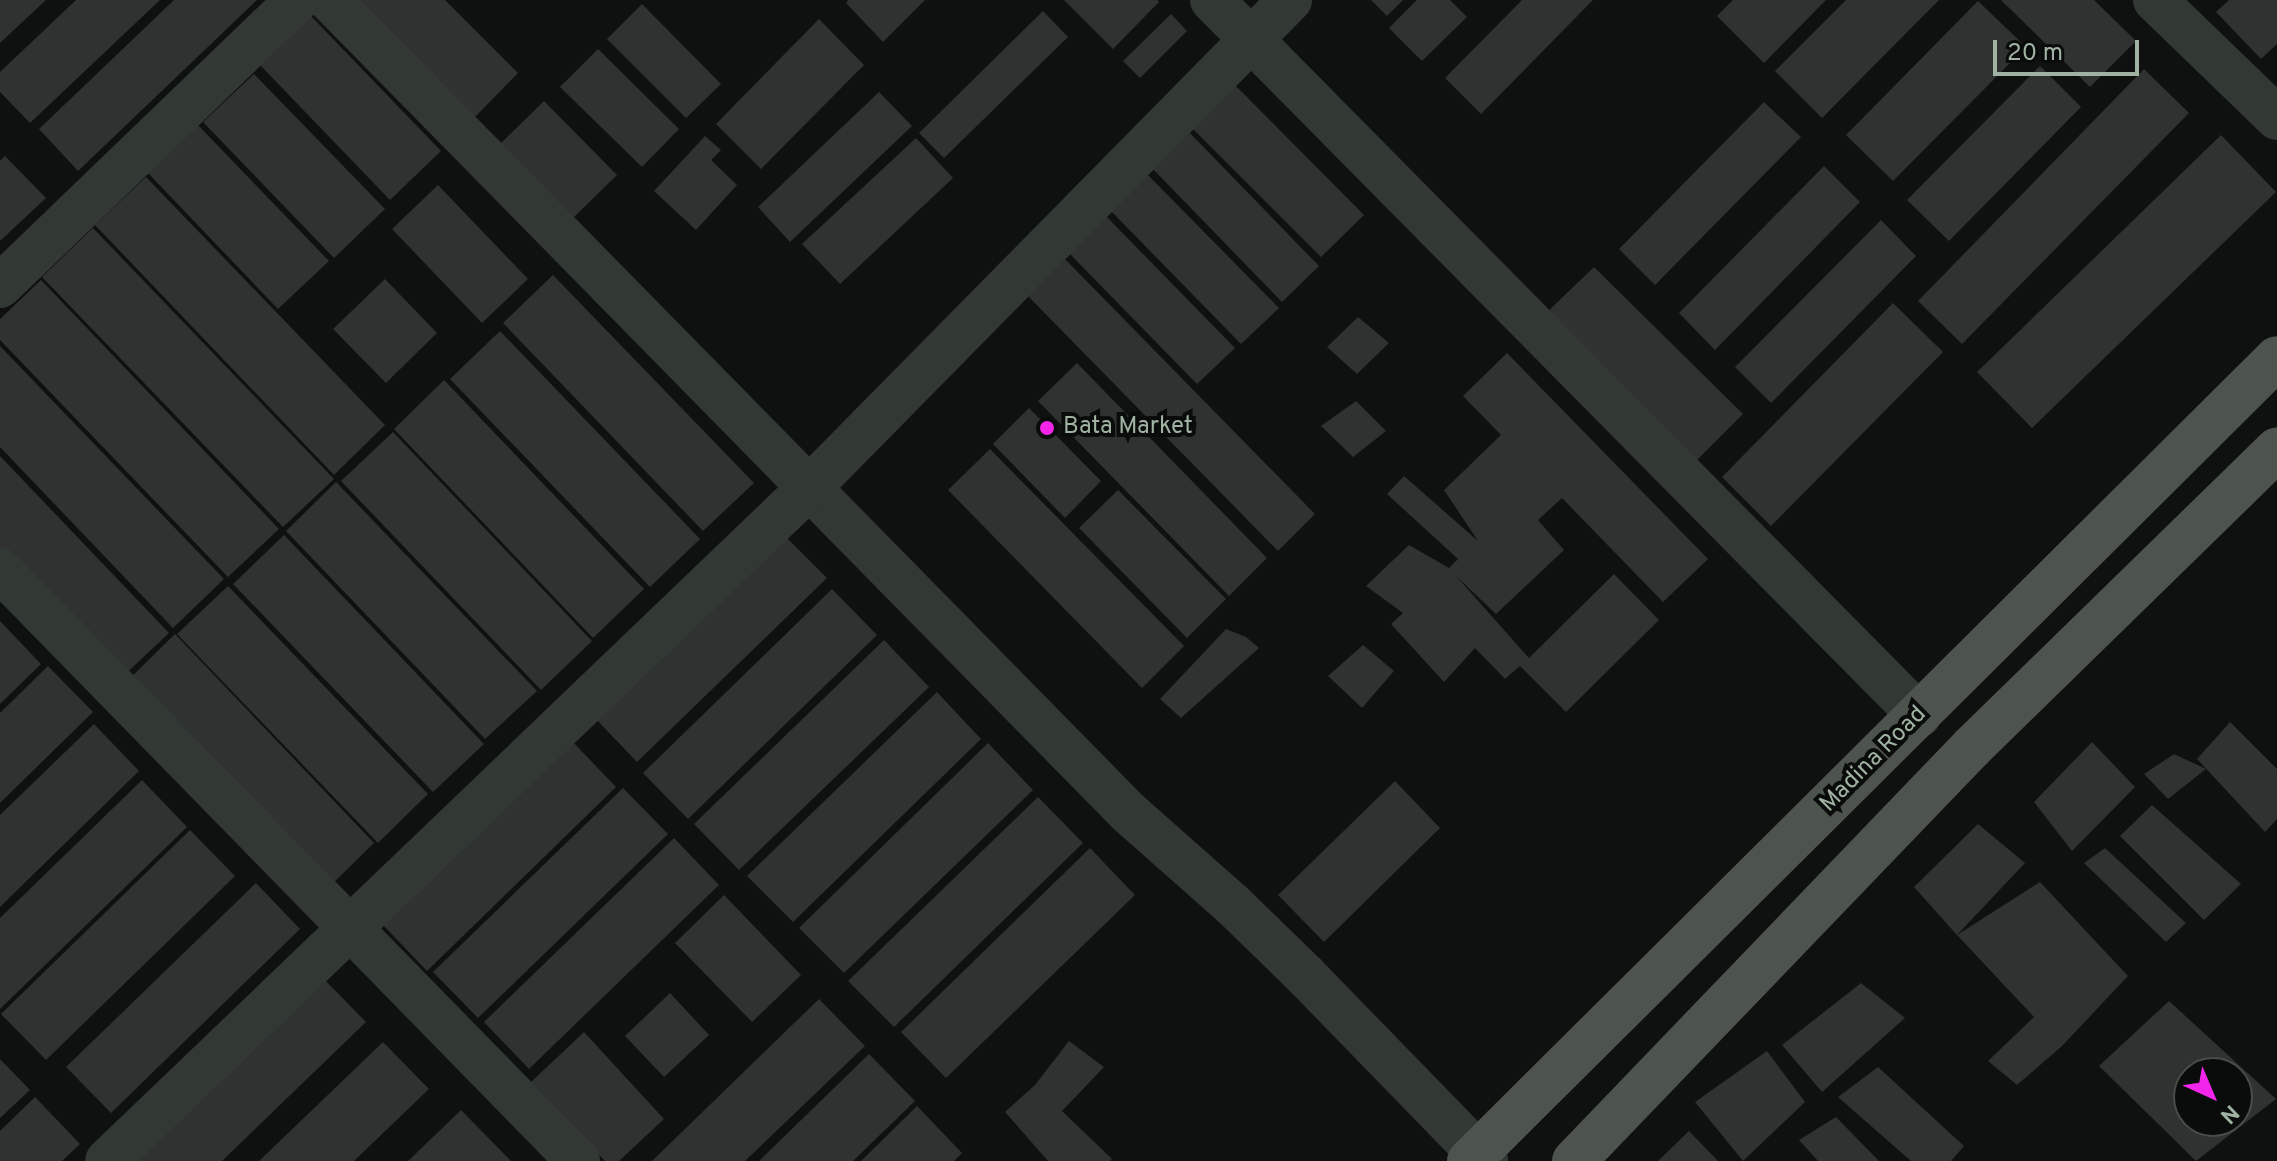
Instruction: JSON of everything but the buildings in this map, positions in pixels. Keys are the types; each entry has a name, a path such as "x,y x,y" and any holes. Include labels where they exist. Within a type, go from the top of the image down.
{"main road":[{"name":"Madina Road","path":"1477,1158 2277,358"},
{"path":"1574,1161 1972,747 2277,449"}],"lane":[{"path":"0,286 297,0"},
{"path":"330,0 1129,813 1294,965 1477,1158"},
{"path":"1212,0 1919,715"},
{"path":"107,1161 810,487 1290,0"},
{"path":"2155,0 2277,118"},
{"path":"0,570 578,1161"}],"place":[{"name":"Bata Market","path":"1047,428"}]}
